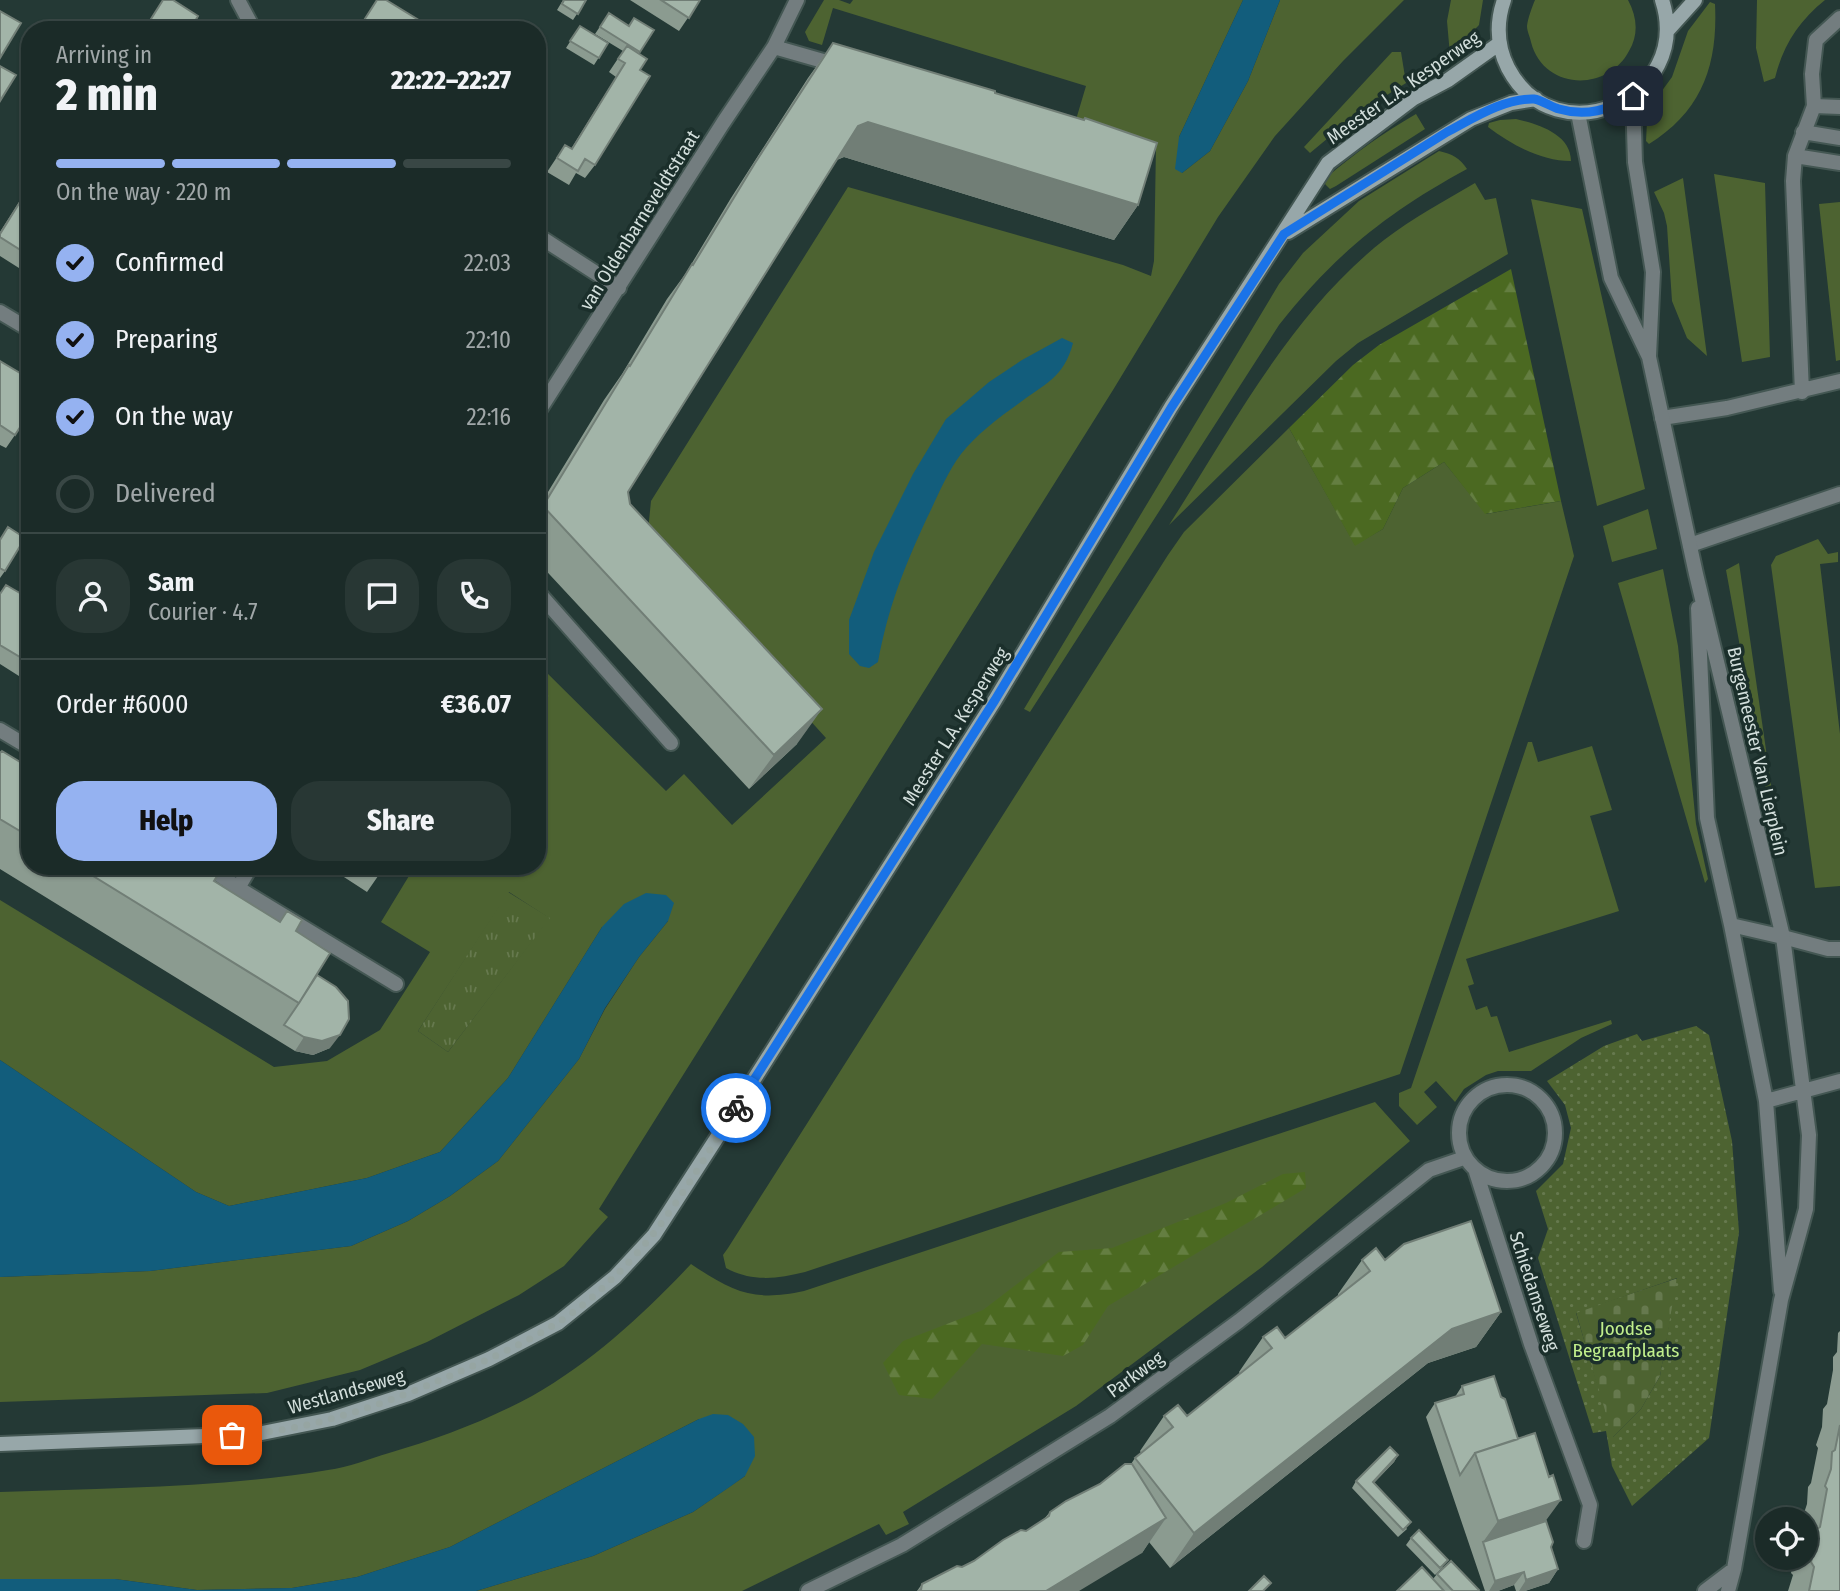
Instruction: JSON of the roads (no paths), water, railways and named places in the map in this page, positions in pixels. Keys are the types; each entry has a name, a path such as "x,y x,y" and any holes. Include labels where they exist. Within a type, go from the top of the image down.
{"main road":[{"path":"1504,0 1500,11 1500,43 1512,75 1536,99 1556,109 1578,113 1606,110 1633,96 1657,68 1666,44 1667,31 1662,0"},
{"path":"1667,31 1695,0"},
{"name":"Meester L.A. Kesperweg","path":"654,1235 995,700 1171,408 1328,163 1413,98 1448,80 1500,43"},
{"name":"Meester L.A. Kesperweg","path":"1284,234 1471,119 1511,103 1536,99"},
{"name":"Westlandseweg","path":"0,1444 257,1434 332,1419 408,1394 489,1359 558,1323 615,1277 654,1235"}],"street":[{"path":"238,0 249,21"},
{"name":"van Oldenbarneveldtstraat","path":"546,400 774,47 797,0"},
{"path":"1802,392 1793,181 1795,156 1814,106 1812,74 1816,40 1840,18"},
{"path":"774,47 854,69"},
{"name":"Burgemeester Van Lierplein","path":"1633,96 1634,162 1653,272 1649,357"},
{"path":"1814,106 1840,107"},
{"name":"Burgemeester Van Lierplein","path":"1578,113 1611,278 1649,357 1696,574 1783,937 1803,1091"},
{"path":"1803,132 1840,138"},
{"path":"1795,156 1840,163"},
{"path":"546,240 619,288"},
{"path":"0,312 21,325"},
{"path":"1662,418 1727,408 1840,381"},
{"path":"1690,545 1840,494"},
{"name":"Burgemeester Van Lierplein","path":"1696,574 1707,818 1766,1101"},
{"path":"546,601 671,743"},
{"path":"0,730 21,743"},
{"path":"220,875 396,984"},
{"path":"238,888 246,875"},
{"path":"1731,925 1828,949 1840,949"},
{"path":"1782,1300 1766,1101 1840,1081"},
{"path":"1511,1083 1531,1090 1548,1105 1556,1128 1553,1150 1540,1169 1520,1180 1497,1181 1476,1172 1464,1158 1458,1138 1460,1116 1472,1098 1490,1087 1511,1083"},
{"path":"1728,1591 1782,1300 1806,1209 1809,1135 1803,1091"},
{"name":"Parkweg","path":"808,1591 902,1545 1110,1416 1239,1321 1429,1170 1464,1158"},
{"name":"Schiedamseweg","path":"1476,1172 1531,1344 1590,1505 1584,1541"},
{"path":"1705,1591 1734,1569"}],"water":[{"path":"1243,0 1280,0 1248,81 1210,151 1182,173 1175,169 1179,137"},
{"path":"1062,338 1073,343 1058,372 988,427 967,447 946,478 903,573 886,624 878,662 869,668 860,666 849,654 849,620 874,552 913,474 946,419 989,382"},
{"path":"646,893 666,895 674,903 668,921 639,957 605,1008 579,1059 498,1161 450,1196 408,1221 351,1246 150,1271 0,1277 0,1060 196,1192 229,1206 367,1178 440,1152 508,1078 602,927 624,904"},
{"path":"713,1414 728,1415 743,1424 754,1437 755,1456 745,1476 693,1512 593,1556 476,1591 0,1591 0,1579 115,1579 197,1590 292,1588 357,1577 450,1547"}],"park label":[{"name":"Joodse Begraafplaats","path":"1626,1339"}]}
